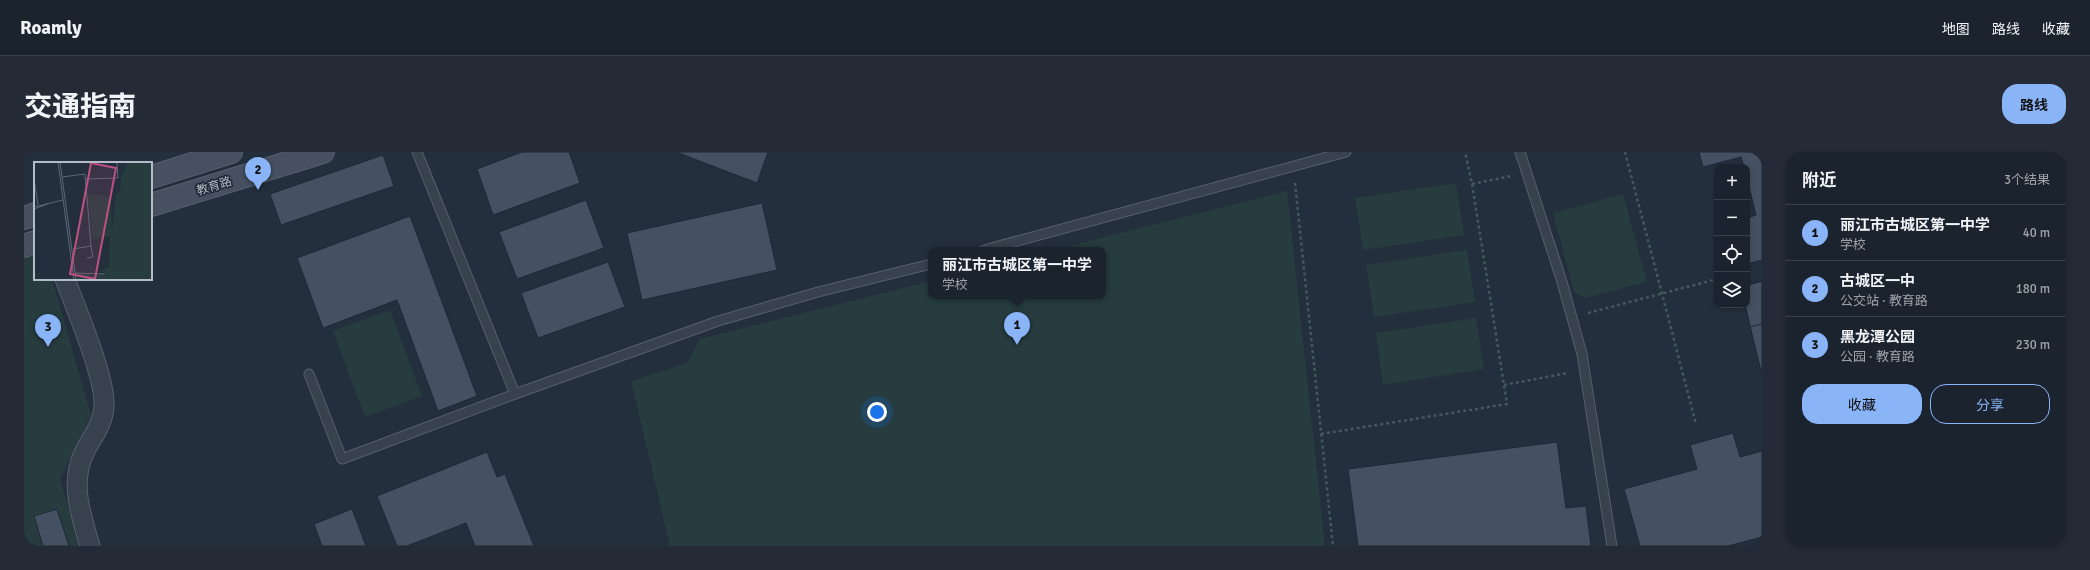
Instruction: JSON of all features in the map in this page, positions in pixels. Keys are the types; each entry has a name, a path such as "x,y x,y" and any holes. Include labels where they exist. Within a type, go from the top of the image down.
{"street":[{"path":"152,177 231,152"},
{"name":"教育路","path":"152,205 323,152"},
{"path":"24,218 34,214"},
{"path":"24,246 34,242"},
{"path":"65,280 101,381 104,407 100,425 84,452 76,483 78,502 90,546"}],"lane":[{"path":"417,152 515,394"},
{"path":"995,247 1346,152"},
{"path":"1520,152 1562,282 1572,318 1584,370 1612,546"},
{"path":"309,374 342,459 515,394 718,321 810,294 928,265"}],"path":[{"path":"1321,434 1507,404 1472,184 1465,152"},
{"path":"1625,152 1696,424"},
{"path":"1293,166 1333,546"},
{"path":"1472,184 1527,173"},
{"path":"1572,318 1714,280"},
{"path":"1504,385 1584,370"}],"green space":[{"path":"1456,183 1464,235 1363,250 1355,198"},
{"path":"1287,191 1325,546 670,546 631,381 687,363 700,339 928,282 928,299 1106,299 1106,247 1066,247"},
{"path":"1623,194 1647,282 1585,298 1574,292 1553,213"},
{"path":"1467,250 1475,302 1374,317 1366,265"},
{"path":"34,255 34,280 52,280 91,415 60,480 81,546 24,546 24,258"},
{"path":"390,310 422,396 365,417 333,331"},
{"path":"1476,318 1484,369 1383,385 1376,333"}],"building":[{"path":"522,152 569,152 580,183 493,215 477,169"},
{"path":"676,152 768,152 757,183"},
{"path":"1699,152 1762,152 1762,260 1750,263 1750,217 1756,215 1750,191 1750,164 1743,164 1741,157 1703,167"},
{"path":"383,155 394,186 281,225 270,194"},
{"path":"586,200 604,248 517,279 499,232"},
{"path":"762,203 777,270 642,300 627,233"},
{"path":"410,216 477,396 438,411 397,300 323,328 297,258"},
{"path":"608,262 625,307 538,338 521,293"},
{"path":"1762,281 1762,375 1746,308 1750,308 1750,284"},
{"path":"1762,281 1762,324 1750,327 1746,308 1750,308 1750,284"},
{"path":"1733,433 1740,457 1762,451 1762,537 1728,546 1640,546 1624,489 1697,469 1690,445"},
{"path":"1557,442 1566,508 1586,506 1591,546 1358,546 1348,469"},
{"path":"487,452 497,477 505,474 534,546 475,546 466,523 407,546 397,546 377,496"},
{"path":"57,509 69,546 43,546 34,516"},
{"path":"352,509 366,546 322,546 314,524"}],"place":[{"name":"古城区一中","path":"258,190"},
{"name":"丽江市古城区第一中学","path":"1017,345"},
{"name":"黑龙潭公园","path":"48,347"}]}
